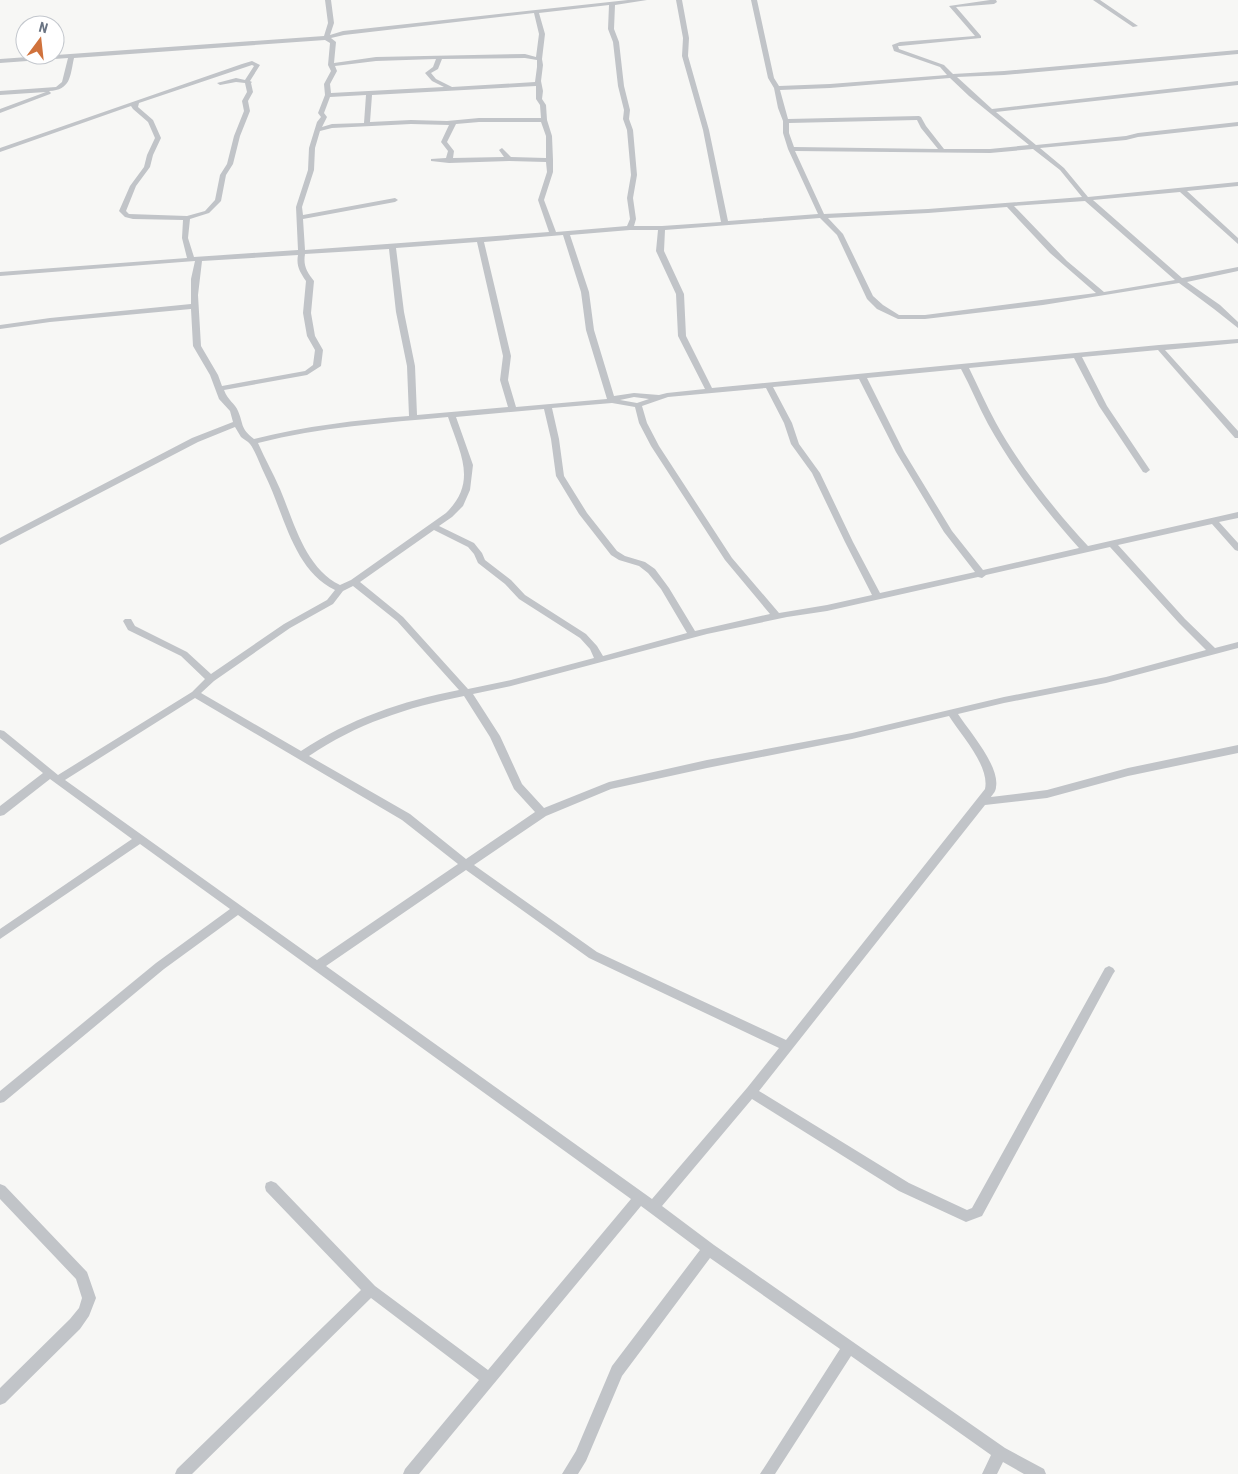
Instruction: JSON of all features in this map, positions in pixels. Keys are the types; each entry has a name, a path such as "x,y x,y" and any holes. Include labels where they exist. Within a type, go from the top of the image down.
{"street":[{"path":"326,38 331,23 328,0"},
{"path":"0,61 326,38 343,33 644,0"},
{"path":"679,0 686,38 685,56 706,130 725,223"},
{"path":"754,0 772,78 777,88 786,121 786,133 791,149 822,216 840,234 870,297 880,307 898,317 925,317 1182,282 1238,270"},
{"path":"993,0 994,2 952,6 979,37 895,45 896,50 942,66 971,95 992,110 1062,169 1086,198 1182,282 1217,307 1238,326"},
{"path":"1096,0 1136,26"},
{"path":"612,4 611,29 616,42 621,86 627,110 626,119 630,130 634,175 630,198 633,219 630,228"},
{"path":"536,11 542,34 539,59 541,63 538,84 541,90 539,98 544,105 544,120 549,136 550,160 550,172 541,200 553,234"},
{"path":"219,389 307,373 317,366 320,354 311,336 307,313 310,285 300,262 302,253 300,208 310,170 312,148 320,122 324,117 321,112 328,95 327,84 334,71 331,65 333,42 326,38"},
{"path":"332,52 341,55 342,59 364,61"},
{"path":"777,88 1004,73 1238,52"},
{"path":"0,111 58,89 65,83 71,56"},
{"path":"331,65 376,59 525,56 539,59"},
{"path":"439,58 436,68 428,73 434,80 454,88"},
{"path":"0,150 203,78 244,65 255,64 257,67 248,82 250,92 245,101 247,111 237,136 230,164 223,175 218,201 207,212 187,218 134,217 127,216 122,211 133,186 145,171 158,143 154,126 151,121 135,108 136,103"},
{"path":"220,83 236,80 248,82"},
{"path":"992,110 1238,83"},
{"path":"328,95 538,84"},
{"path":"0,93 58,89"},
{"path":"367,124 369,93"},
{"path":"786,121 919,118 922,128 936,139 942,150"},
{"path":"318,130 332,126 411,122 544,120"},
{"path":"449,161 451,150 444,142 453,122"},
{"path":"791,149 990,150 1238,124"},
{"path":"502,150 508,159"},
{"path":"432,160 550,160"},
{"path":"0,274 195,259 392,247 630,228 662,228 822,216 928,211 1238,184"},
{"path":"1181,188 1238,242"},
{"path":"300,218 311,214 395,200"},
{"path":"1008,204 1049,250 1078,277 1102,294"},
{"path":"187,218 185,238 195,259 197,346 214,375 224,399 234,410 237,423 244,435 253,442 305,556 325,581 331,586 340,589"},
{"path":"662,228 660,251 680,294 682,336 710,392"},
{"path":"566,234 585,292 590,330 612,400"},
{"path":"480,240 507,356 504,380 513,410"},
{"path":"392,247 400,312 411,366 413,418"},
{"path":"0,327 50,320 195,306"},
{"path":"253,442 287,433 351,423 548,407 612,400 634,395 662,397 768,385 1238,341"},
{"path":"1159,347 1238,436"},
{"path":"1077,355 1103,406 1146,470"},
{"path":"964,366 992,423 1016,462 1048,509 1086,550"},
{"path":"862,376 900,452 948,532 982,575"},
{"path":"768,385 782,408 795,444 816,473 878,597"},
{"path":"612,400 638,405 662,397"},
{"path":"638,405 643,423 655,446 729,560 776,615"},
{"path":"548,407 554,431 560,476 583,514 614,553 628,562 640,564 653,572 693,635"},
{"path":"0,812 54,776 195,694 211,678 287,626 330,602 340,589 354,582 449,514 460,504 470,464 451,415"},
{"path":"0,542 195,440 237,423"},
{"path":"302,755 332,735 366,719 402,707 511,683 600,658 776,615 827,608 982,575 1238,516"},
{"path":"1214,521 1238,548"},
{"path":"434,525 438,530 471,545 478,553 481,561 508,582 522,597 583,636 600,658"},
{"path":"1112,544 1212,651"},
{"path":"354,582 400,618 466,692 494,736 518,786 542,813"},
{"path":"128,621 131,628 184,654 211,678"},
{"path":"317,966 464,864 542,813 609,786 707,764 852,736 951,712 1106,680 1238,645"},
{"path":"195,694 406,817 464,864 593,955 787,1046"},
{"path":"653,1207 750,1092 982,802 991,788 990,775 985,764 951,712"},
{"path":"0,733 54,776 140,839 709,1249 1000,1452 1040,1474"},
{"path":"982,802 1047,794 1128,772 1238,749"},
{"path":"0,935 140,839"},
{"path":"0,1098 160,966 238,909"},
{"path":"750,1092 904,1187 966,1216 971,1215 977,1212 1110,971"},
{"path":"271,1187 370,1290 488,1378"},
{"path":"0,1190 82,1276 89,1298 84,1312 75,1324 0,1398"},
{"path":"410,1474 488,1378 640,1198"},
{"path":"569,1474 581,1456 617,1371 709,1249"},
{"path":"182,1474 370,1290"},
{"path":"766,1474 849,1347"},
{"path":"989,1474 1000,1452"}]}
